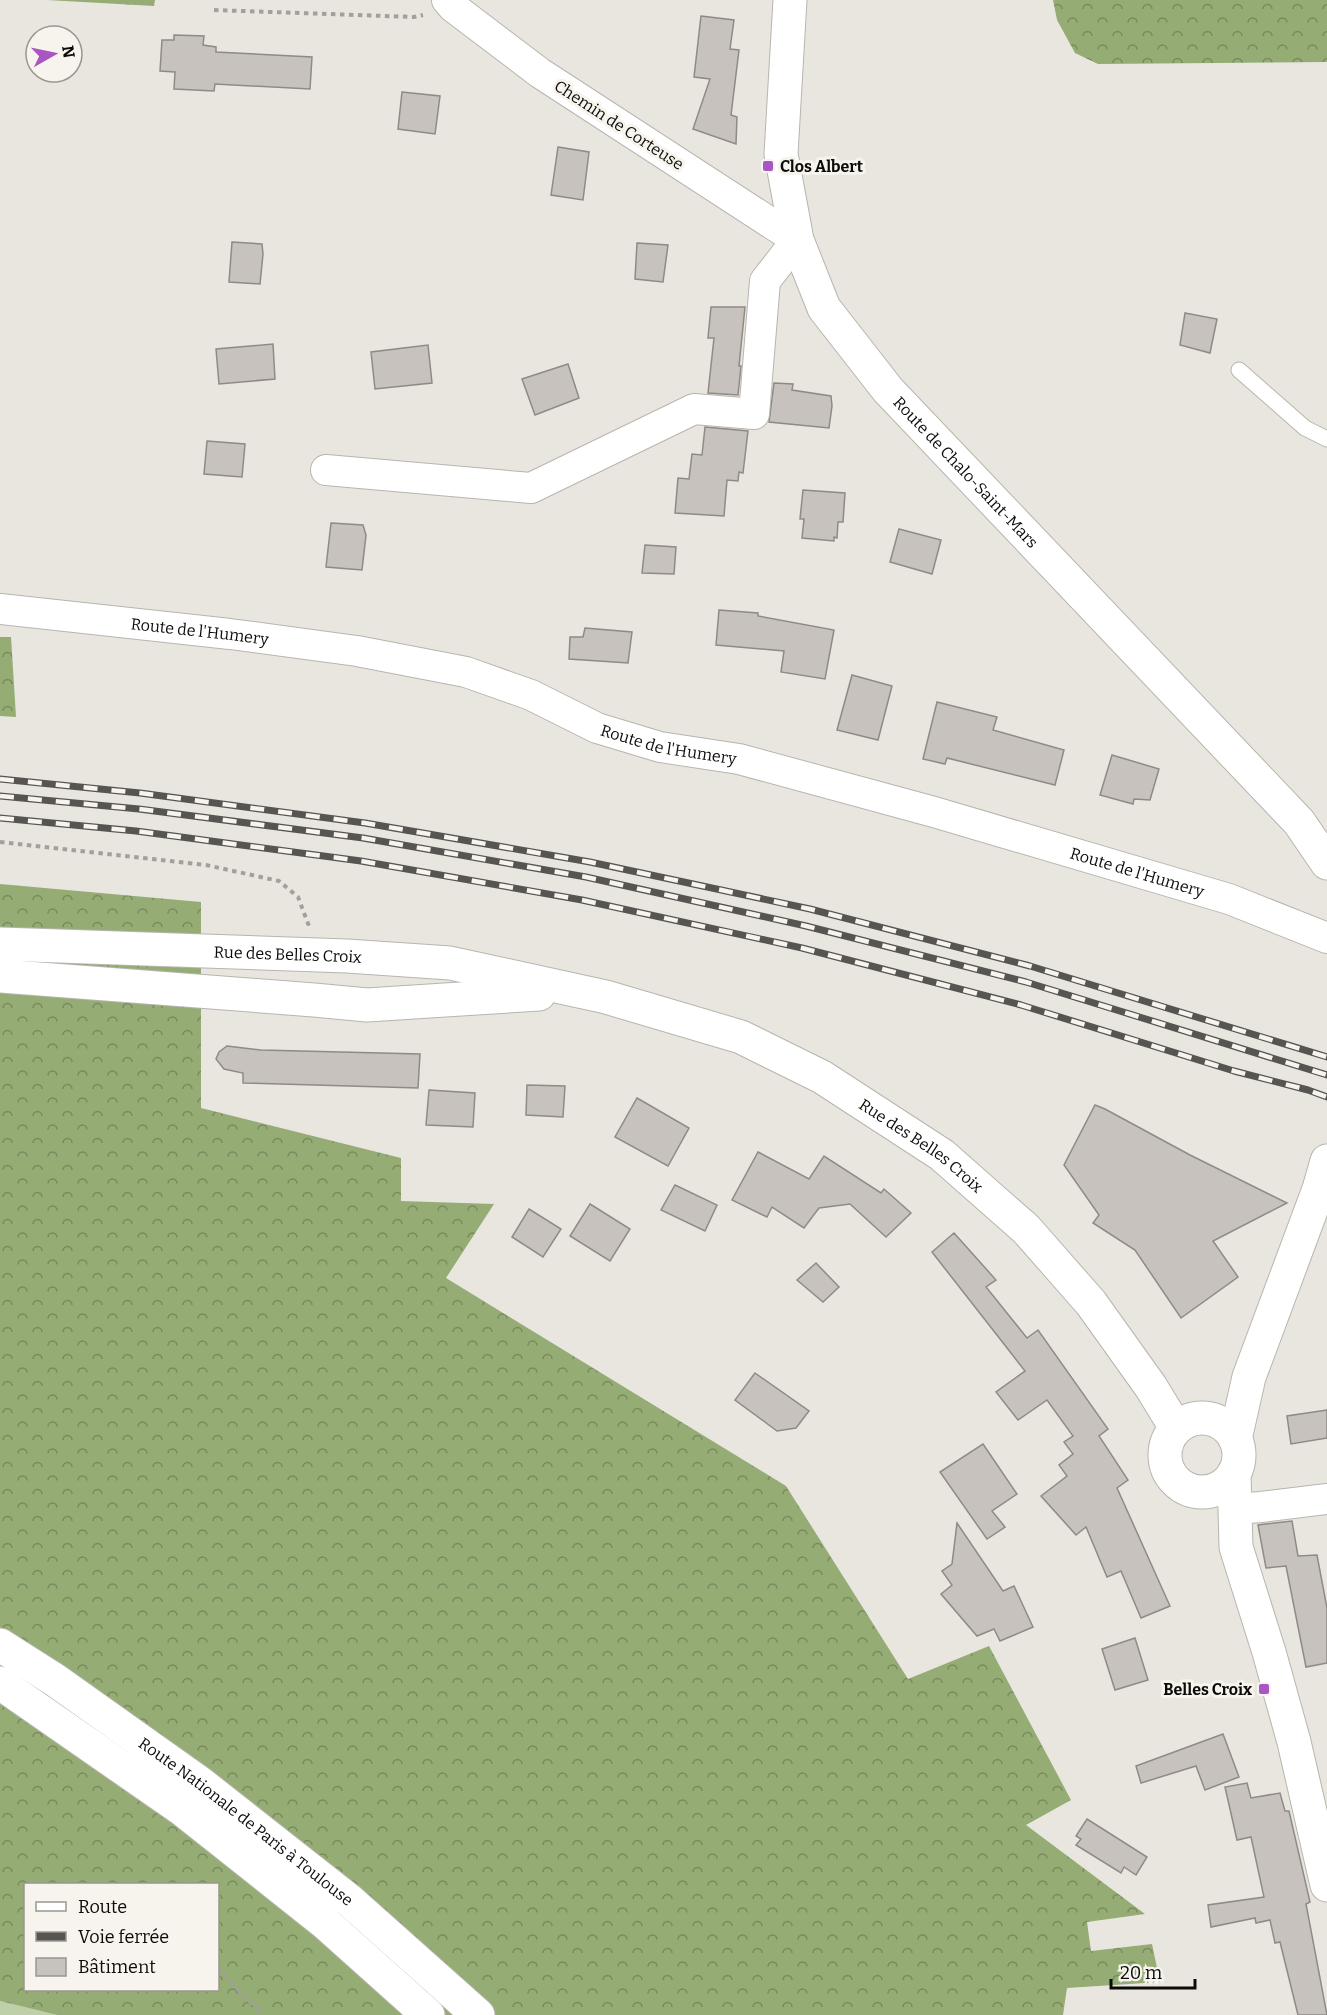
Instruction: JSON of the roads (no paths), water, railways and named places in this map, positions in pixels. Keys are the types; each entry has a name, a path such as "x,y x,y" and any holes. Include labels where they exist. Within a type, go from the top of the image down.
{"main road":[{"name":"Route de Chalo-Saint-Mars","path":"790,0 781,154 797,240 824,308 888,390 1299,822 1327,862"},
{"name":"Rue des Belles Croix","path":"0,944 318,955 450,963 574,992 606,997 741,1037 822,1077 942,1155 1026,1229 1091,1303 1151,1387 1176,1428"},
{"path":"450,963 452,1001"},
{"name":"Rue des Belles Croix","path":"0,976 367,1005 574,992"},
{"path":"1235,1438 1249,1377 1319,1189 1327,1161"},
{"path":"1208,1419 1249,1377"},
{"path":"1196,1418 1208,1419 1219,1422 1235,1438 1238,1462 1234,1473 1218,1488 1197,1492 1176,1481 1169,1472 1166,1449 1169,1438 1176,1428 1196,1418"},
{"path":"1234,1473 1236,1547 1291,1730 1327,1885"},
{"path":"1197,1492 1236,1547"},
{"name":"Route Nationale de Paris à Toulouse","path":"0,1645 55,1680 200,1783 350,1901 478,2015"},
{"name":"Route Nationale de Paris à Toulouse","path":"0,1683 183,1810 324,1922 428,2015"}],"street":[{"name":"Chemin de Corteuse","path":"450,3 540,73 797,240"},
{"path":"327,470 531,488 694,409 754,414 765,281 797,240"},
{"name":"Route de l'Humery","path":"0,609 345,649 466,672 531,695 597,728 660,747 739,759 934,812 1229,899 1327,938"},
{"path":"1235,1509 1261,1508 1327,1499"}],"lane":[{"path":"1239,370 1305,428 1327,439"}],"railway":[{"path":"0,779 140,793 365,823 590,862 810,909 1030,966 1327,1057"},
{"path":"0,796 139,809 363,838 586,877 806,926 1026,982 1327,1075"},
{"path":"0,818 136,831 361,861 582,900 802,948 1021,1005 1234,1071 1327,1097"}],"place":[{"name":"Clos Albert","path":"768,166"},
{"name":"Belles Croix","path":"1264,1689"}]}
